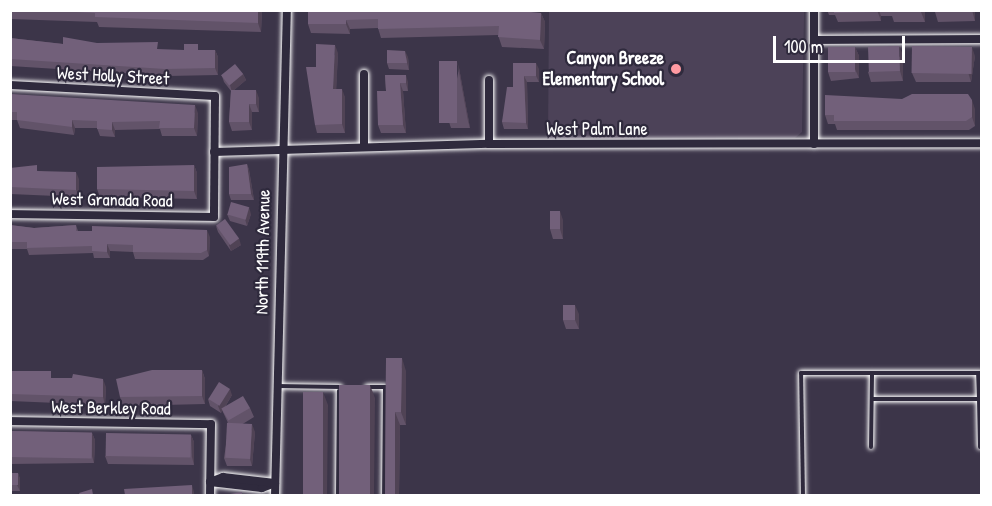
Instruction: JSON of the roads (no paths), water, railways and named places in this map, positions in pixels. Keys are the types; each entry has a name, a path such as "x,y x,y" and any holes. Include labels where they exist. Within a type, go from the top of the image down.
{"street":[{"name":"North 119th Avenue","path":"275,495 279,165 284,147 287,10"},
{"path":"814,10 814,144"},
{"path":"814,40 981,39"},
{"path":"364,74 364,146"},
{"path":"489,80 489,144"},
{"name":"West Holly Street","path":"10,85 214,96 214,152"},
{"name":"West Palm Lane","path":"214,152 284,147 489,144 981,143"},
{"name":"West Granada Road","path":"10,214 214,217 214,152"},
{"name":"West Berkley Road","path":"10,421 211,424 210,482"},
{"path":"210,495 210,482 223,477 275,483"}],"lane":[{"path":"871,447 872,373"},
{"path":"803,495 801,374 980,373 980,447"},
{"path":"276,386 351,387"},
{"path":"338,495 340,387"},
{"path":"362,387 385,387 384,495"},
{"path":"872,399 979,399"}],"place":[{"name":"Canyon Breeze Elementary School","path":"676,69"}]}
